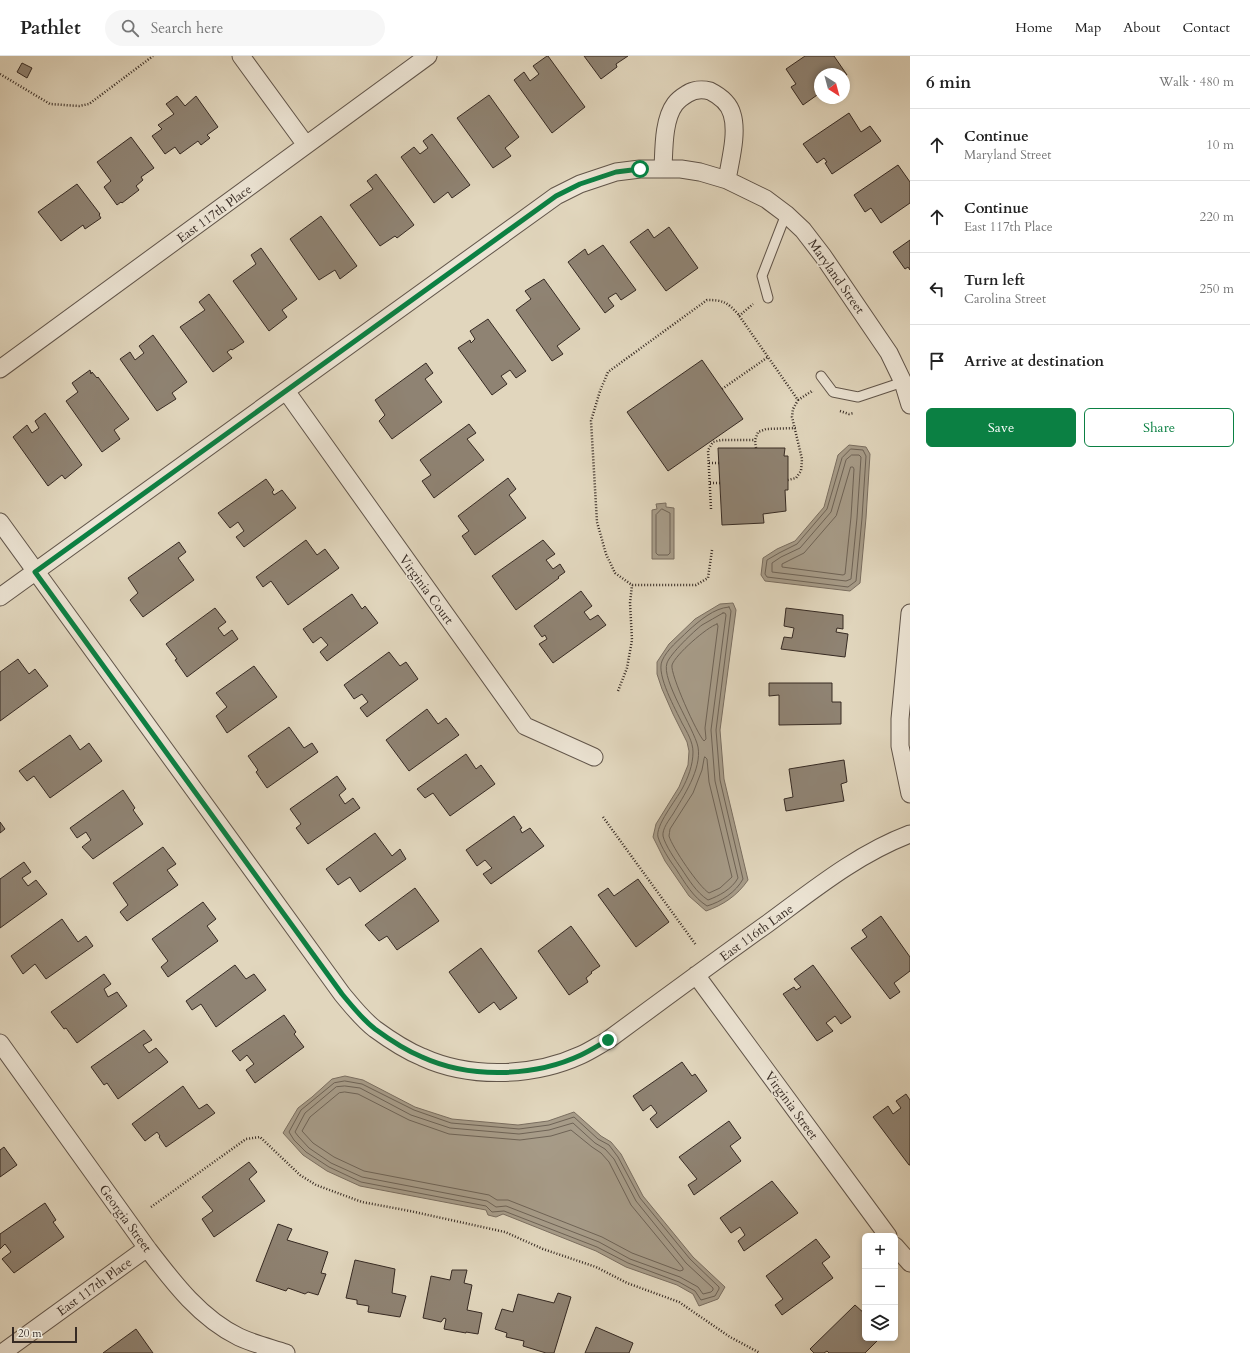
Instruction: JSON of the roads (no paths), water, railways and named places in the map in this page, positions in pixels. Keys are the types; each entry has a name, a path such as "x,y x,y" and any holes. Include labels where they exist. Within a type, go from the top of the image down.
{"street":[{"path":"241,56 306,145"},
{"name":"East 117th Place","path":"0,369 428,56"},
{"path":"663,169 664,140 668,118 674,104 692,91 706,90 718,95 726,102 732,113 734,128 727,180"},
{"name":"Maryland Street","path":"286,391 556,196 580,184 616,172 640,169 681,169 700,172 727,180 766,199 804,230 889,353 903,382 910,405"},
{"path":"0,597 286,391"},
{"name":"Virginia Court","path":"286,391 525,726 594,757"},
{"name":"East 116th Lane","path":"0,522 342,994 356,1011 374,1028 404,1048 423,1058 444,1065 484,1072 505,1073 526,1071 556,1065 582,1055 608,1040 815,888 853,862 894,840 910,834"},
{"path":"910,613 900,719 900,746 910,794"},
{"name":"Virginia Street","path":"696,975 886,1233"},
{"name":"Georgia Street","path":"0,1043 147,1248 168,1276 190,1301 209,1319 240,1337 286,1353"},
{"name":"East 117th Place","path":"2,1353 147,1248"},
{"path":"898,1249 910,1263"}],"lane":[{"path":"768,298 762,276 786,214"},
{"path":"821,376 833,392 858,397 903,382"}],"water":[{"path":"849,445 866,447 870,454 860,583 850,591 765,581 761,575 763,558 777,549 795,541 824,507 838,455"},
{"path":"666,503 666,507 674,508 674,559 652,559 652,510 657,509 656,504"},
{"path":"733,603 736,610 720,730 724,779 748,880 739,891 729,899 706,911 689,896 665,861 653,837 656,824 679,787 688,765 689,751 687,742 662,689 657,674 657,662 669,644 695,619 720,604"},
{"path":"345,1076 363,1080 415,1107 452,1119 518,1125 548,1121 574,1112 601,1136 611,1142 621,1154 643,1196 693,1257 725,1287 718,1299 699,1306 693,1294 677,1285 626,1267 596,1251 503,1214 496,1217 488,1215 486,1210 360,1186 327,1171 303,1155 283,1133 298,1108 332,1079"}]}
